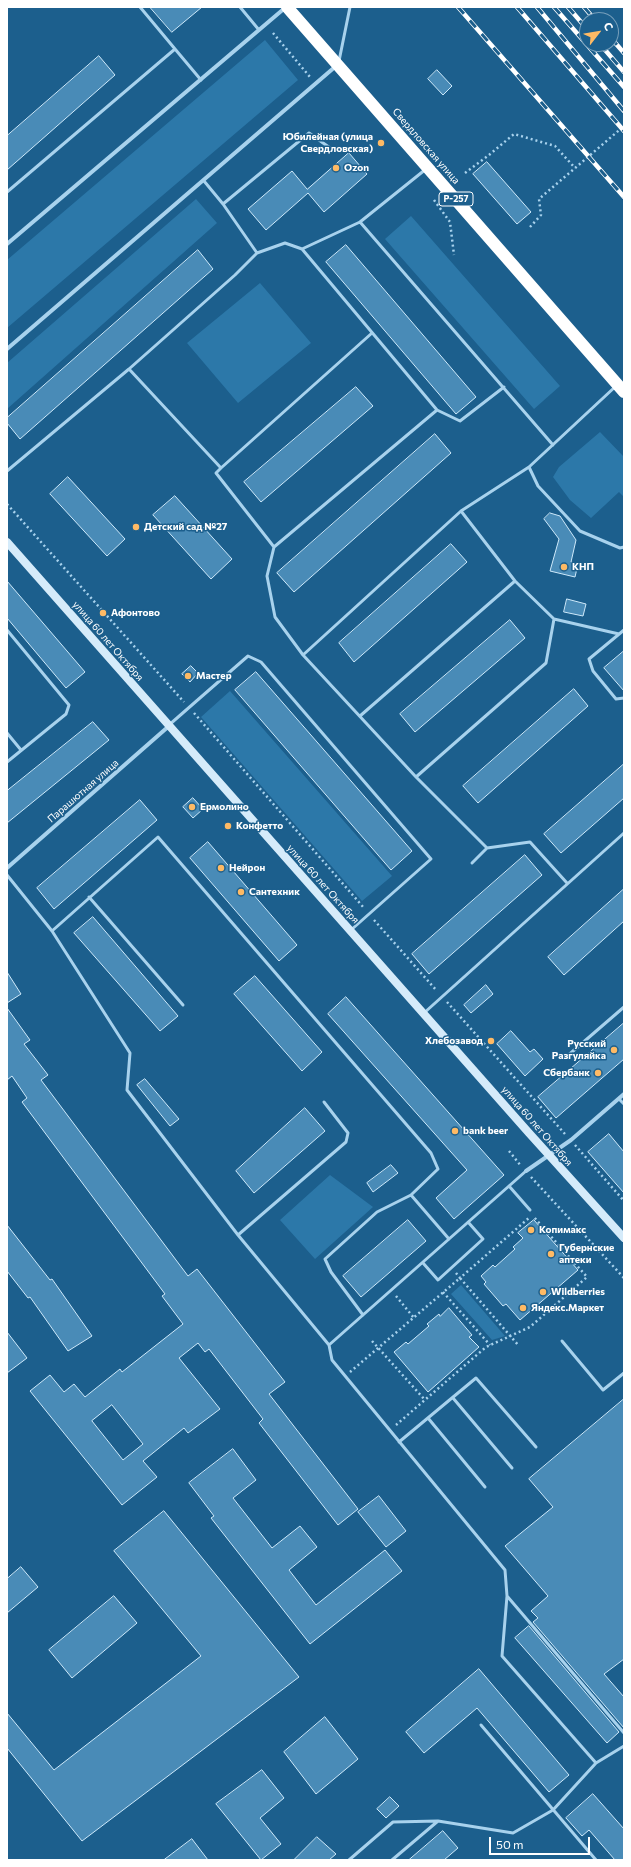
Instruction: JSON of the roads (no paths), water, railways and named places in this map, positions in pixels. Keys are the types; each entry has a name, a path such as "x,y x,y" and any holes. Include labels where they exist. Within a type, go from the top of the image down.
{"highway":[{"name":"Свердловская улица","path":"287,7 621,389"}],"main road":[{"name":"улица 60 лет Октября","path":"7,542 624,1238"}],"street":[{"path":"7,244 287,7"},
{"path":"7,349 204,181 338,64"},
{"name":"Парашютная улица","path":"7,868 169,725"},
{"path":"526,1171 571,1140 624,1094"}],"lane":[{"path":"140,7 201,80"},
{"path":"240,7 260,31"},
{"path":"338,64 350,7"},
{"path":"7,192 175,49"},
{"path":"223,204 309,133 333,150"},
{"path":"302,249 360,222 428,167"},
{"path":"204,181 223,204 257,254"},
{"path":"360,222 553,445"},
{"path":"7,471 129,369 235,276 257,254 285,243 302,249 437,410 460,421 504,387"},
{"path":"274,547 216,473 372,333"},
{"path":"129,369 221,468"},
{"path":"303,655 461,511 529,467 553,445 621,389"},
{"path":"437,410 274,547 267,576 275,617 303,655 416,777 487,848"},
{"path":"529,467 538,486 580,530 620,548 624,547"},
{"path":"461,511 515,581 554,619 619,634"},
{"path":"360,716 515,581"},
{"path":"416,777 546,662 554,619"},
{"path":"7,630 69,705 66,714 7,762"},
{"path":"624,630 590,659 593,671 616,699 624,698"},
{"path":"169,725 248,656 261,662 431,859 350,930"},
{"path":"7,733 21,750"},
{"path":"424,1013 624,833"},
{"path":"52,931 158,837 432,1153 438,1169 411,1195 377,1212 325,1259 330,1272 363,1315"},
{"path":"472,863 487,848 530,842 567,883"},
{"path":"7,875 52,931 130,1053 127,1090 238,1235 329,1345 332,1360 505,1570 507,1596 502,1656 596,1763"},
{"path":"89,897 183,1005"},
{"path":"565,1058 624,1007"},
{"path":"619,1099 624,1104"},
{"path":"238,1235 346,1142 348,1133 324,1102"},
{"path":"329,1345 392,1291 526,1171"},
{"path":"509,1186 530,1210"},
{"path":"411,1195 449,1239"},
{"path":"423,1263 438,1280 483,1240 468,1222"},
{"path":"562,1341 603,1390 624,1372"},
{"path":"399,1442 476,1378 536,1447"},
{"path":"453,1398 512,1468"},
{"path":"428,1418 485,1487"},
{"path":"507,1596 624,1733"},
{"path":"481,1726 596,1860"},
{"path":"348,1860 393,1822 438,1821 513,1834 553,1810 596,1763 624,1746"},
{"path":"392,1860 438,1821"}],"railway":[{"path":"458,7 624,197"},
{"path":"517,7 624,131"},
{"path":"537,7 624,111"},
{"path":"554,7 624,87"},
{"path":"568,7 579,20"},
{"path":"584,7 588,12"},
{"path":"619,47 624,53"},
{"path":"607,52 624,72"}],"place":[{"name":"Юбилейная (улица Свердловская)","path":"381,143"},
{"name":"Ozon","path":"336,168"},
{"name":"Детский сад №27","path":"136,527"},
{"name":"КНП","path":"564,567"},
{"name":"Афонтово","path":"103,613"},
{"name":"Мастер","path":"188,676"},
{"name":"Ермолино","path":"192,807"},
{"name":"Конфетто","path":"228,826"},
{"name":"Нейрон","path":"221,868"},
{"name":"Сантехник","path":"241,892"},
{"name":"Хлебозавод","path":"491,1041"},
{"name":"Русский Разгуляйка","path":"614,1050"},
{"name":"Сбербанк","path":"598,1073"},
{"name":"bank beer","path":"455,1131"},
{"name":"Копимакс","path":"531,1230"},
{"name":"Губернские аптеки","path":"551,1254"},
{"name":"Wildberries","path":"543,1292"},
{"name":"Яндекс.Маркет","path":"523,1308"}]}
